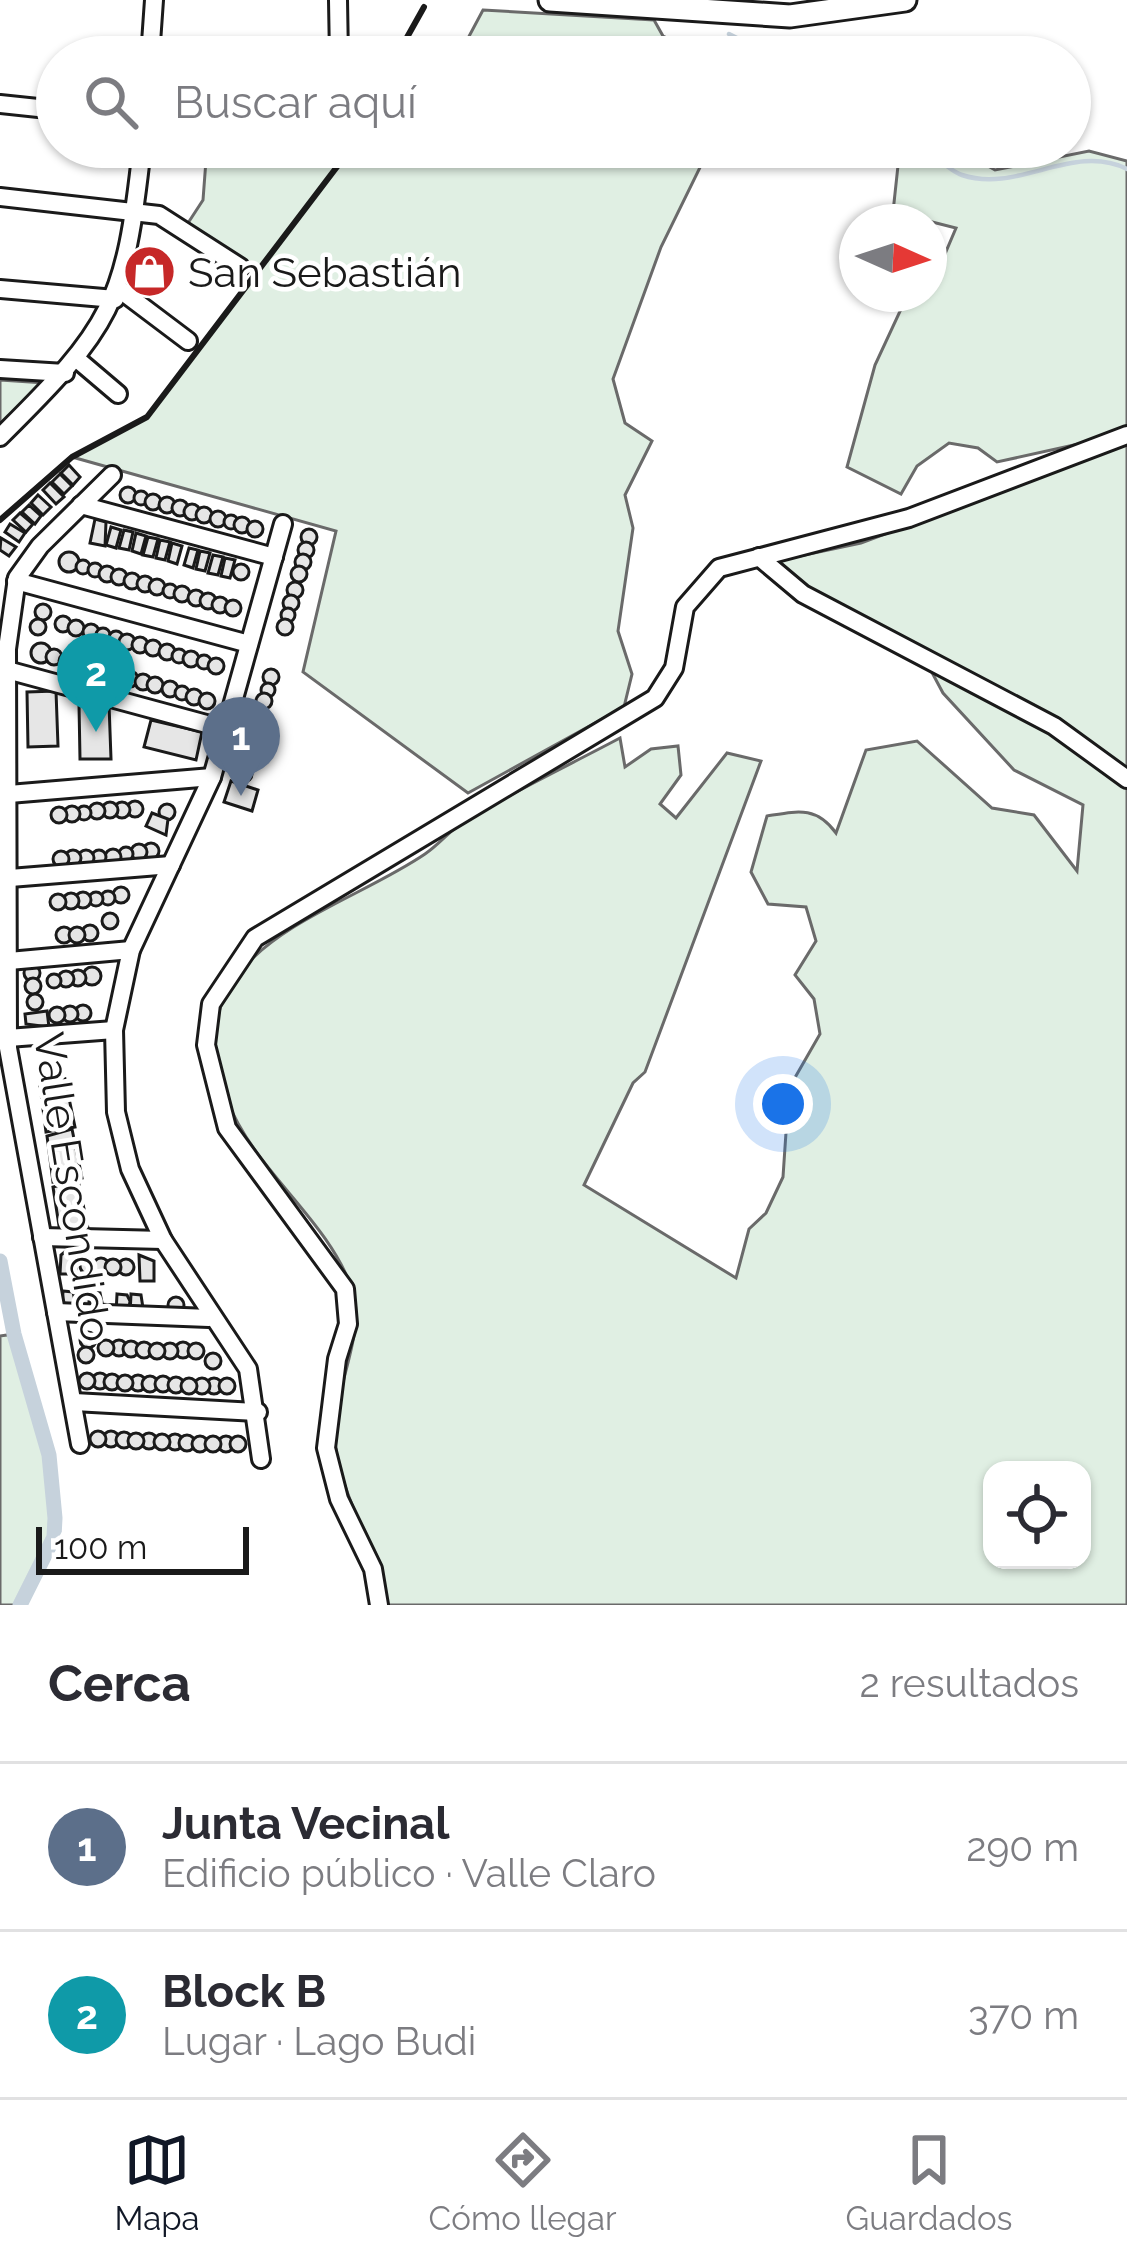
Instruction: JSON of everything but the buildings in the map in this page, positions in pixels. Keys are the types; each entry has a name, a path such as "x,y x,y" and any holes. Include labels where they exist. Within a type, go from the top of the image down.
{"main road":[{"path":"550,0 790,16 905,0"}],"street":[{"path":"151,36 154,0"},
{"path":"338,0 339,36"},
{"path":"0,104 36,108"},
{"path":"0,437 71,367 117,294 140,168"},
{"path":"0,197 135,210 170,220 240,268"},
{"path":"0,289 117,294 188,341"},
{"path":"0,370 71,367 118,394"},
{"path":"379,1605 373,1569 339,1498 326,1448 337,1359 349,1324 345,1289 227,1128 206,1045 212,1004 255,938 655,698 674,668 685,608 696,590 734,560 909,518 1127,435"},
{"path":"112,475 11,578 249,644"},
{"path":"82,506 274,557"},
{"path":"261,1459 258,1412 248,1370 209,1318 163,1240 130,1169 116,1112 114,1030 131,950 212,777 283,524"},
{"path":"760,557 803,593 1054,726 1127,779"},
{"name":"Valle Escondido","path":"11,578 5,602 8,1091 42,1237 80,1444"},
{"path":"7,670 225,729"},
{"path":"9,794 212,777"},
{"path":"10,878 171,865"},
{"path":"9,961 131,950"},
{"path":"8,1038 114,1030"},
{"path":"42,1237 163,1240"},
{"path":"56,1312 209,1318"},
{"path":"74,1402 258,1412"}],"green space":[{"path":"483,10 654,20 663,36 469,36"},
{"path":"1091,152 1127,161 1127,427 1092,441 997,462 978,448 949,443 917,466 901,494 847,467 875,365 900,312 947,312 947,249 956,228 947,226 947,204 894,204 898,168 1091,168"},
{"path":"205,168 700,168 661,247 613,379 625,423 652,441 625,495 633,528 618,631 632,674 624,707 468,793 303,672 336,531 72,457 147,417 257,273 188,223 203,200"},
{"path":"0,380 45,383 0,427"},
{"path":"1127,443 1127,1605 388,1605 335,1446 337,1407 356,1321 352,1289 326,1240 255,1150 227,1100 215,1048 221,1006 240,972 270,943 425,854 467,819 620,738 625,767 651,749 678,746 681,775 660,804 676,818 727,753 761,761 645,1072 633,1083 584,1185 736,1278 749,1229 766,1213 783,1177 789,1088 820,1034 814,999 795,975 816,941 806,907 768,904 751,872 767,816 814,814 836,833 866,750 917,741 992,808 1034,815 1077,871 1083,805 1014,770 943,693 920,650 806,589 776,561 861,543"},
{"path":"14,1334 52,1464 57,1516 48,1554 20,1605 0,1605 0,1336"}],"waterway":[{"path":"729,34 733,36"},
{"path":"1091,161 1127,169"},
{"path":"950,168 983,179 1048,168"},
{"path":"0,1261 14,1334 49,1455 55,1518 54,1537 20,1605"}],"wall":[{"path":"408,36 424,7"},
{"path":"0,520 72,457 147,417 336,168"}],"place":[{"name":"San Sebastián","path":"149,272"},
{"name":"Block B","path":"96,732"},
{"name":"Junta Vecinal","path":"241,796"}]}
